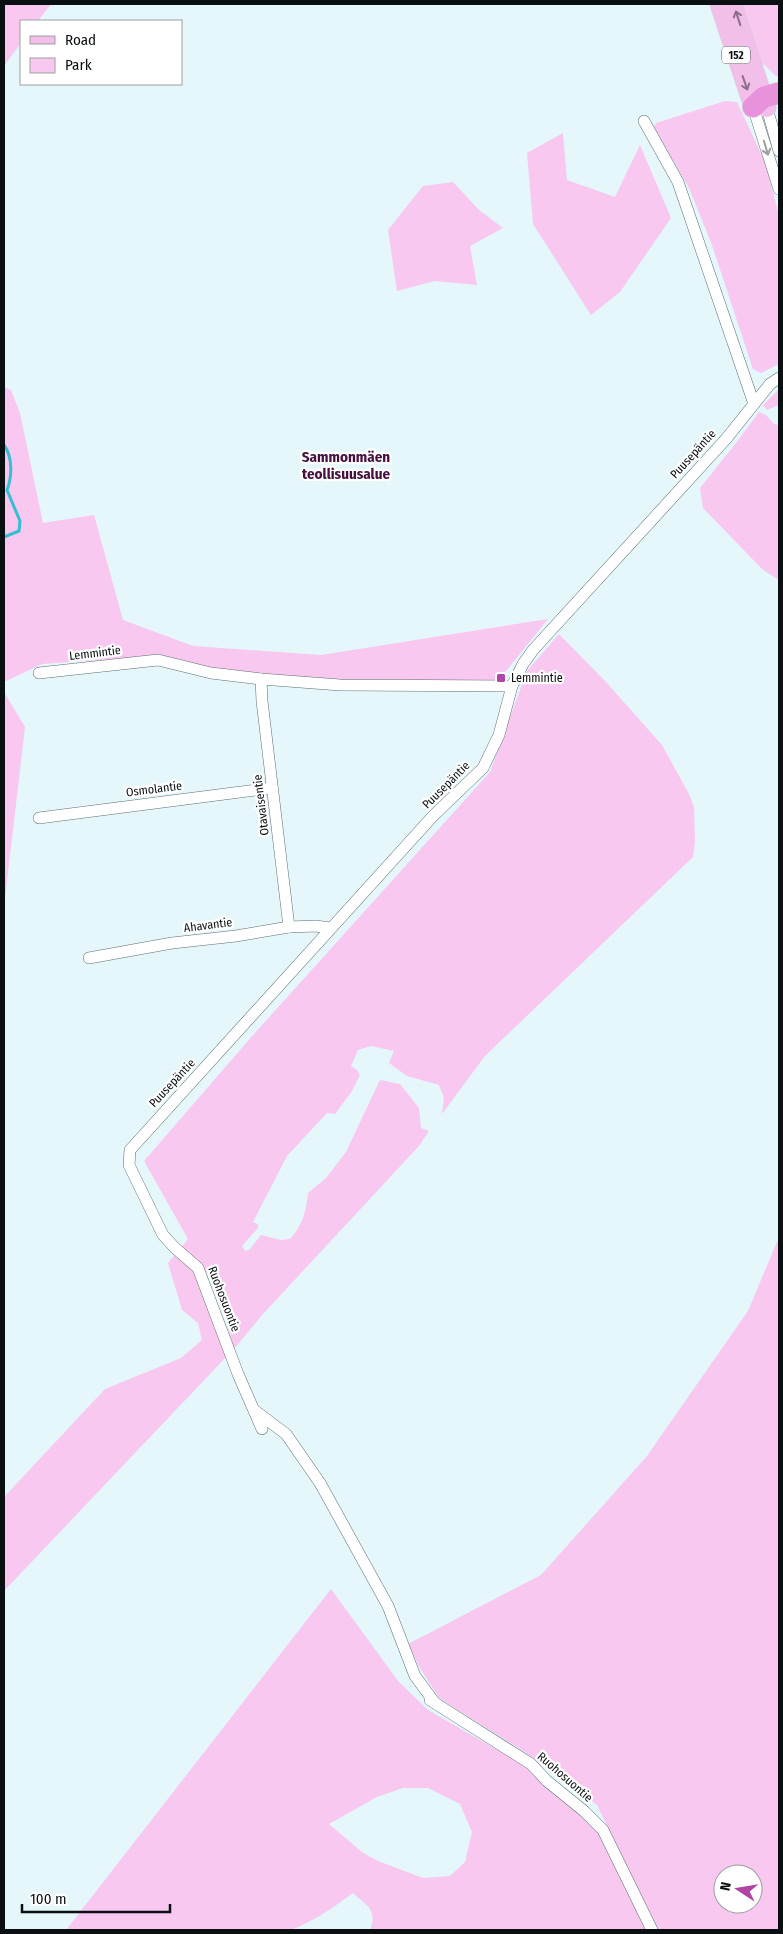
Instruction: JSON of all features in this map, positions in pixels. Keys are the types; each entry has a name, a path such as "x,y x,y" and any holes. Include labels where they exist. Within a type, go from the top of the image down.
{"main road":[{"name":"152","path":"719,4 769,102"},
{"name":"152","path":"733,4 769,102"}],"street":[{"path":"769,102 779,151"},
{"path":"769,102 779,189"},
{"path":"644,121 678,182 754,404"},
{"name":"Puusepäntie","path":"129,1165 130,1150 433,816 482,768 499,735 512,686 523,664 726,439 770,384 779,378"},
{"name":"Lemmintie","path":"39,673 158,660 211,673 340,685 512,686"},
{"name":"Otavaisentie","path":"261,679 289,927"},
{"name":"Osmolantie","path":"38,818 272,788"},
{"name":"Ahavantie","path":"88,958 172,943 236,936 289,927 316,926 330,928"},
{"name":"Ruohosuontie","path":"129,1165 163,1235 198,1268 238,1374 262,1429"},
{"path":"253,1409 286,1434 320,1483 388,1606 415,1676 435,1703"},
{"name":"Ruohosuontie","path":"414,1686 419,1693 530,1764 603,1830 652,1930"}],"green space":[{"path":"4,4 51,4 39,20 20,20 20,44 4,66"},
{"path":"739,4 779,4 779,76 776,76 757,58"},
{"path":"725,101 737,102 765,162 779,215 779,364 761,373 753,369 712,245 689,188 654,127 656,123"},
{"path":"563,133 567,180 615,197 640,145 671,218 620,292 591,315 533,224 527,153"},
{"path":"453,182 479,210 503,228 470,246 477,285 435,281 397,291 388,230 423,186"},
{"path":"4,387 11,390 20,413 43,523 94,515 123,620 193,646 321,655 548,619 507,670 496,680 460,682 309,681 221,670 154,656 42,664 4,682"},
{"path":"779,389 779,405 767,410 763,405"},
{"path":"759,412 766,415 774,424 779,425 779,580 763,570 703,508 700,488"},
{"path":"559,634 606,682 662,745 689,794 694,807 695,842 693,857 485,1056 442,1114 444,1098 439,1085 407,1076 389,1063 394,1051 371,1046 358,1050 351,1066 360,1075 352,1091 335,1114 327,1113 287,1156 253,1222 258,1224 258,1228 242,1246 245,1251 249,1250 261,1235 281,1240 290,1239 294,1234 303,1217 308,1193 326,1178 346,1152 380,1080 400,1084 419,1108 421,1128 429,1131 419,1146 263,1314 234,1349 210,1267 200,1282 227,1356 4,1591 4,1497 105,1389 181,1358 202,1340 198,1323 182,1310 168,1263 188,1239 144,1161 254,1034 490,772 527,671"},
{"path":"4,692 25,727 4,907"},
{"path":"779,1237 779,1930 657,1930 597,1805 517,1747 440,1699 421,1670 408,1644 541,1575 647,1456 748,1311"},
{"path":"331,1589 398,1681 428,1710 520,1763 585,1816 601,1838 647,1930 370,1930 373,1918 372,1913 367,1905 353,1893 308,1923 291,1930 66,1930","holes":["403,1788 428,1788 460,1804 472,1832 465,1862 450,1876 423,1878 378,1861 363,1853 329,1824 377,1797"]}],"waterway":[{"path":"4,445 9,455 11,467 7,490 20,521 19,531 4,537"}],"place":[{"name":"Lemmintie","path":"501,678"}],"district":[{"name":"Sammonmäen teollisuusalue","path":"346,466"}]}
